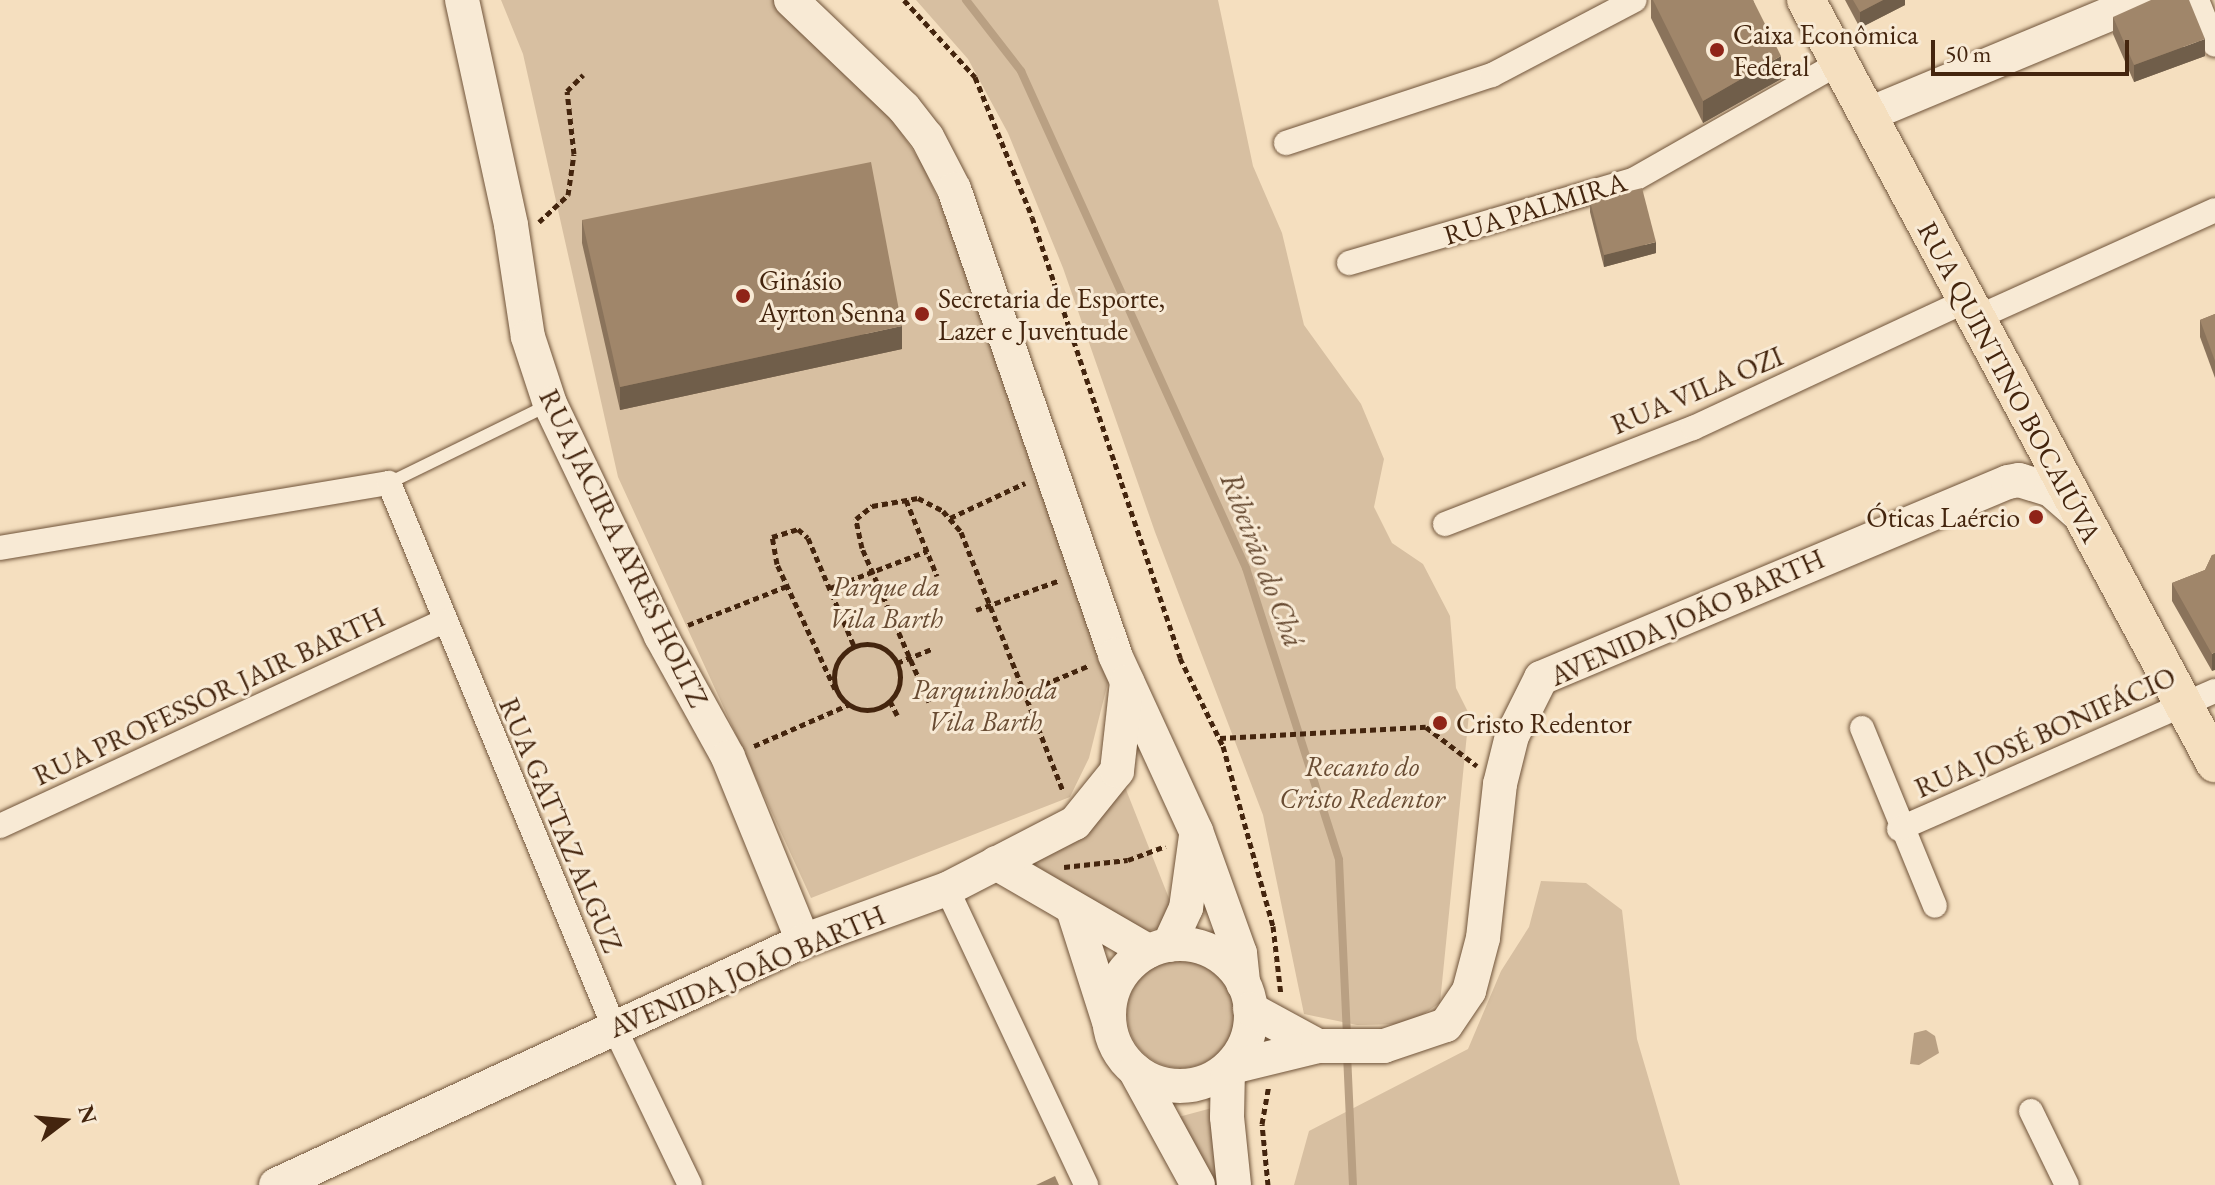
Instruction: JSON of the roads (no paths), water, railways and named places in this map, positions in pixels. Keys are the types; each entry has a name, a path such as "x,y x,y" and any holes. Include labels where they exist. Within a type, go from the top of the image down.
{"main road":[{"name":"RUA JACIRA AYRES HOLTZ","path":"462,0 514,244 528,337 550,404 661,636 728,757 803,941"},
{"path":"791,0 916,122 954,189 1121,669 1196,831 1240,953 1247,997 1243,1048 1228,1068 1207,1081 1184,1087 1159,1083 1135,1070"},
{"path":"823,0 860,66"},
{"name":"RUA QUINTINO BOCAIÚVA","path":"1806,0 1972,309 2030,427 2082,518 2199,697 2215,763"},
{"path":"1867,115 2143,0"},
{"path":"2008,482 2026,455 2030,427"},
{"path":"2008,482 2019,480 2051,490 2082,518"},
{"name":"AVENIDA JOÃO BARTH","path":"1228,1068 1280,1042 1318,1046 1384,1046 1446,1025 1469,991 1483,938 1500,784 1512,736 1541,678 2008,482"},
{"name":"AVENIDA JOÃO BARTH","path":"288,1183 614,1027 803,941 1001,867 1075,823 1117,771 1121,669"},
{"path":"1110,1023 1112,993 1122,973 1159,948 1186,908 1196,831"},
{"path":"1001,867 1074,912 1159,948 1203,947 1224,958 1247,997 1280,1042"},
{"path":"1074,912 1123,1058 1135,1070 1198,1185"},
{"path":"1228,1068 1227,1117 1234,1185"}],"street":[{"path":"1286,143 1492,75 1635,0"},
{"path":"2197,0 2215,45"},
{"name":"RUA PALMIRA","path":"1349,263 1633,180 1839,63"},
{"name":"RUA VILA OZI","path":"1445,524 1693,428 2215,210"},
{"path":"0,548 389,483"},
{"name":"RUA GATTAZ ALGUZ","path":"389,483 443,621 614,1027 690,1185"},
{"name":"RUA PROFESSOR JAIR BARTH","path":"0,826 443,621"},
{"name":"RUA JOSÉ BONIFÁCIO","path":"1899,829 2199,697"},
{"path":"1862,728 1899,829 1935,906"},
{"path":"947,889 1086,1185"},
{"path":"2031,1111 2067,1185"}],"lane":[{"path":"389,483 550,404"}],"waterway":[{"name":"Ribeirão do Chá","path":"966,0 1021,71 1246,568 1339,860 1347,1036"},
{"name":"Ribeirão do Chá","path":"1347,1054 1353,1185"}],"place":[{"name":"Caixa Econômica Federal","path":"1717,50"},
{"name":"Ginásio Ayrton Senna","path":"743,296"},
{"name":"Secretaria de Esporte, Lazer e Juventude","path":"922,314"},
{"name":"Óticas Laércio","path":"2036,517"},
{"name":"Cristo Redentor","path":"1440,723"}],"park label":[{"name":"Parque da Vila Barth","path":"886,602"},
{"name":"Parquinho da Vila Barth","path":"985,705"},
{"name":"Recanto do Cristo Redentor","path":"1362,782"}]}
